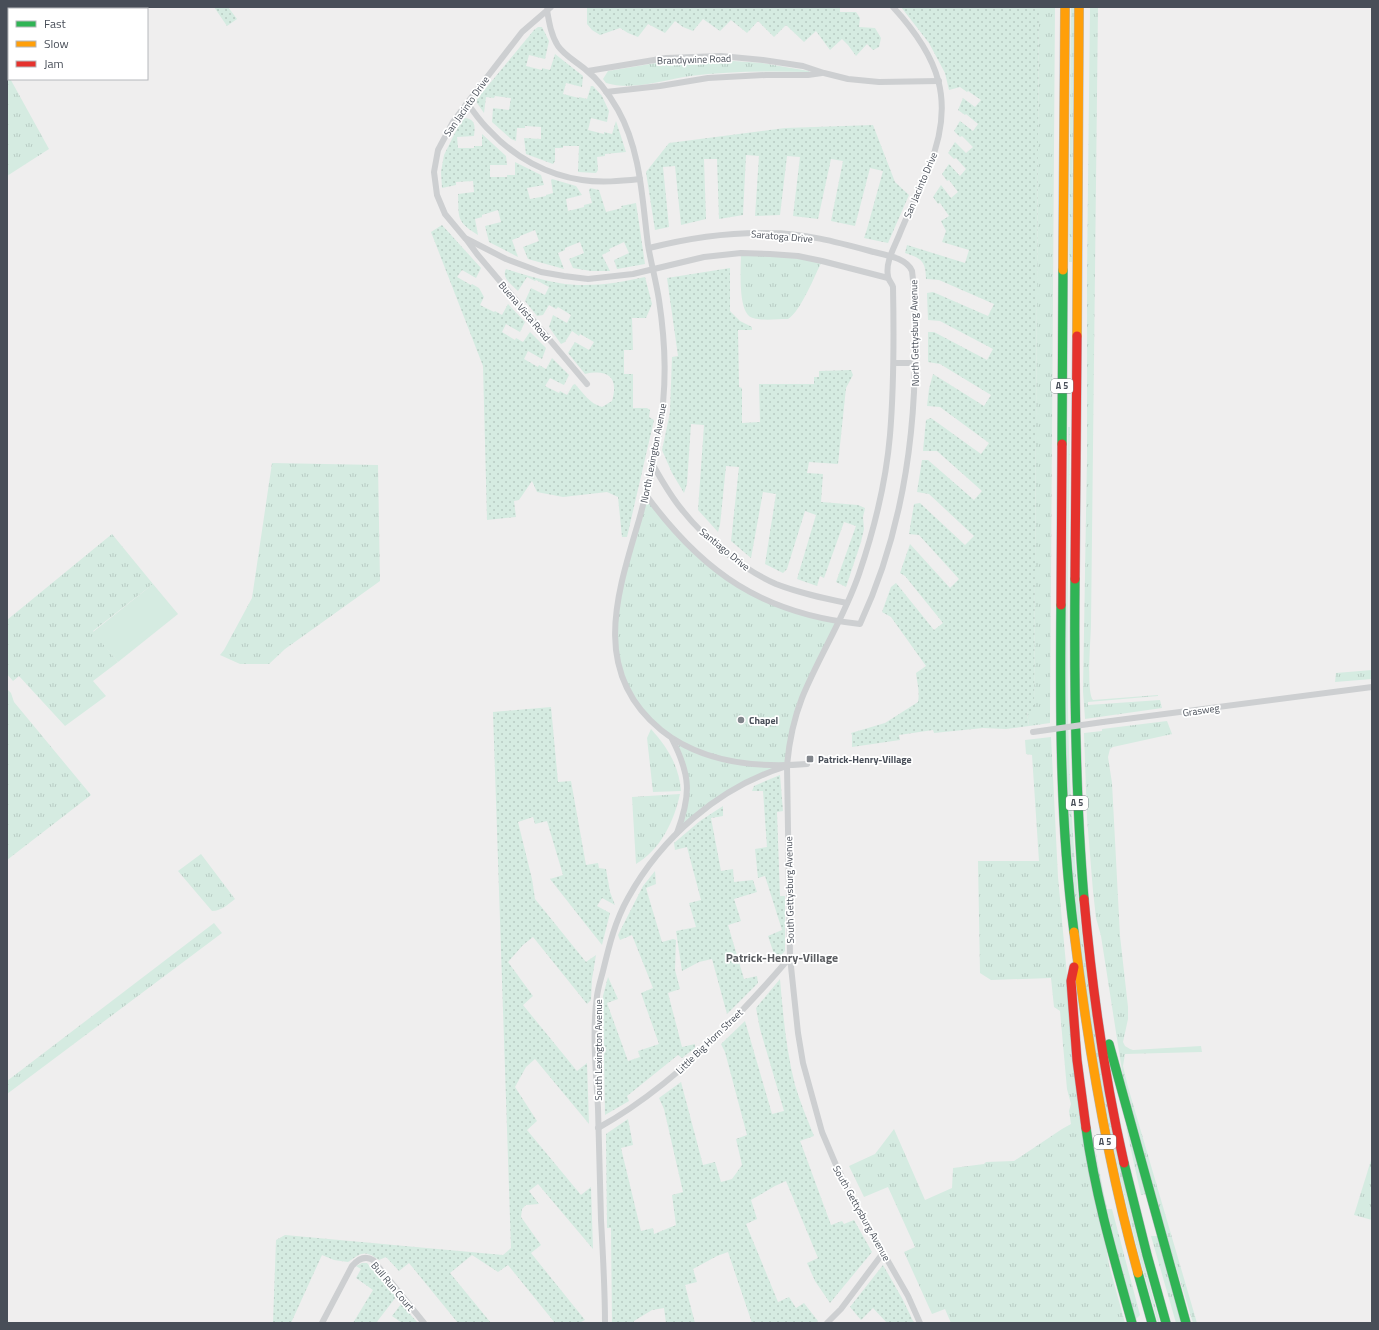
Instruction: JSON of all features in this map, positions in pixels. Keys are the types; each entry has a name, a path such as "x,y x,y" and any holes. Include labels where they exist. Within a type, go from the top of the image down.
{"highway":[{"name":"A 5","path":"1065,7 1060,701 1063,825 1075,958 1089,1052 1108,1155 1131,1250 1152,1323"},
{"name":"A 5","path":"1079,7 1074,740 1078,832 1092,976 1102,1050 1122,1152 1144,1243 1166,1323"},
{"name":"A 5","path":"1075,958 1071,981 1077,1060 1087,1135 1095,1182 1117,1271 1132,1323"},
{"name":"A 5","path":"1092,976 1103,1008 1109,1048 1119,1085 1138,1147 1186,1323"}],"street":[{"name":"San Jacinto Drive","path":"891,256 930,166 936,147 943,109 939,81 933,62 924,47 893,7"},
{"name":"San Jacinto Drive","path":"549,9 522,32 467,103 444,136 437,155 434,172 434,185 440,205 445,214 465,238 506,259 541,272 588,279 604,278 654,269"},
{"name":"North Lexington Avenue","path":"549,9 550,27 559,48 588,71 606,92 618,110 629,133 637,158 648,248 654,269 664,338 664,403 646,495 618,597 615,636 617,663 627,689 635,702 654,724 671,738 693,750 720,759 755,764 787,766"},
{"name":"Brandywine Road","path":"588,71 666,58 721,56 764,60 802,66 848,79 879,82 939,81"},
{"name":"Brandywine Road","path":"606,92 660,86 708,78 766,75 808,76 824,73"},
{"path":"467,103 489,131 504,145 522,158 543,169 564,177 583,181 610,182 640,179"},
{"name":"Saratoga Drive","path":"648,248 677,241 712,236 743,233 770,233 805,236 844,243 891,256"},
{"name":"Buena Vista Road","path":"465,238 587,384"},
{"name":"Saratoga Drive","path":"654,269 704,257 741,253 770,254 798,256 888,278"},
{"name":"North Gettysburg Avenue","path":"787,766 789,746 796,714 808,684 847,603 858,574 875,519 886,465 890,429 894,363 893,287 888,278 888,268 891,256 906,263 910,266 912,271 915,319 915,363 911,434 906,474 896,519 870,604 860,624 839,622"},
{"path":"894,363 915,363"},
{"name":"Santiago Drive","path":"653,465 669,492 692,522 748,569 778,584 814,596 847,603"},
{"name":"Santiago Drive","path":"646,495 673,529 691,548 723,576 771,603 788,609 839,622"},
{"name":"Grasweg","path":"1031,732 1372,687"},
{"name":"North Lexington Avenue","path":"671,738 681,758 687,780 688,794 677,834"},
{"path":"787,766 807,764"},
{"name":"South Lexington Avenue","path":"605,1323 595,1052 597,996 608,946 627,900 637,883 660,851 705,810 736,788 768,772 787,766"},
{"name":"South Gettysburg Avenue","path":"787,766 790,957 798,1033 803,1063 822,1132 844,1184 908,1296 920,1323"},
{"name":"Little Big Horn Street","path":"598,1128 613,1120 658,1088 699,1054 770,982 790,957"},
{"path":"827,1323 841,1309 883,1253"},
{"name":"Bull Run Court","path":"322,1323 352,1266 356,1261 363,1258 373,1260 424,1323"}],"green space":[{"path":"214,7 228,7 237,19 227,26"},
{"path":"840,7 840,12 856,12 860,18 859,27 875,28 881,38 879,47 873,50 867,44 856,56 842,39 830,50 816,31 804,42 786,25 774,37 758,21 747,33 731,20 720,31 703,19 693,31 683,27 675,21 665,33 648,24 638,37 620,28 600,35 592,30 587,24 587,8"},
{"path":"901,7 1039,7 1034,711 1027,712 1029,726 1006,729 983,728 934,733 933,730 899,735 900,740 852,747 851,733 885,723 918,702 919,698 916,673 926,666 891,617 882,612 891,587 896,583 934,630 943,623 905,576 900,573 910,544 950,588 959,579 919,535 909,534 914,504 920,503 965,545 974,536 929,494 917,492 922,460 928,460 974,500 982,491 937,451 923,451 926,420 931,418 981,454 989,443 940,407 927,406 933,374 984,406 991,395 940,364 928,362 928,332 934,332 987,360 993,349 940,321 928,320 927,293 933,292 988,316 994,304 939,280 926,279 925,268 922,261 905,253 907,245 965,263 969,250 942,242 946,231 941,221 949,216 940,203 938,204 933,197 941,185 951,198 958,192 949,180 947,181 942,174 949,164 960,176 966,169 956,158 954,159 948,153 955,142 966,153 973,147 962,136 960,137 954,131 960,121 973,131 978,124 966,114 965,115 958,110 963,98 975,107 981,100 960,87 949,90 945,73 929,43"},
{"path":"1039,7 1055,7 1050,723 1029,726 1027,711 1034,711"},
{"path":"1071,7 1074,7 1072,262 1069,262"},
{"path":"1090,7 1098,7 1091,624 1089,664 1090,687 1093,700 1158,696 1088,702 1088,705 1160,700 1162,708 1085,719 1083,691 1087,456 1087,275"},
{"path":"538,27 542,27 549,41 545,59 529,55 526,66 542,70 542,68 550,70 555,54 583,76 582,87 566,83 563,94 587,99 591,86 593,86 602,96 609,111 607,122 591,118 588,130 604,134 604,132 612,134 616,121 626,152 605,154 605,156 597,157 598,170 596,173 578,172 579,146 563,146 563,148 555,148 555,161 553,164 526,154 524,138 541,139 541,127 525,126 525,128 517,128 516,141 511,139 492,122 493,108 509,110 511,98 495,96 494,98 486,97 484,113 477,103 477,99"},
{"path":"719,60 762,63 809,72 720,73 627,86 606,83 603,79 608,71 668,61"},
{"path":"7,73 8,80 11,80 49,149 7,176"},
{"path":"465,118 471,120 474,124 474,136 457,137 458,148 474,148 474,146 482,146 482,134 506,156 507,165 490,165 490,177 507,177 507,175 515,175 515,162 541,175 544,185 527,188 530,199 553,193 552,179 576,186 582,195 566,199 568,211 584,207 584,205 592,203 589,191 590,188 599,190 606,212 622,208 621,206 636,203 645,264 617,269 614,260 629,253 624,242 609,249 610,251 602,255 610,271 591,271 573,268 569,259 584,253 580,242 565,248 565,250 558,253 564,269 528,259 523,247 539,241 535,230 512,240 518,257 489,242 485,226 501,222 498,210 475,219 478,235 466,226 460,219 458,194 474,192 473,181 456,182 456,185 442,188 441,172 444,155 461,121"},
{"path":"873,125 895,182 909,195 888,243 864,238 883,171 870,168 855,226 831,221 843,161 831,159 818,219 793,216 800,157 787,156 780,215 755,216 759,156 746,155 743,215 719,219 717,159 704,159 706,219 681,225 675,166 663,167 669,227 655,230 646,172 669,143 785,128"},
{"path":"442,225 481,268 476,278 462,270 457,277 479,288 484,297 480,305 502,315 508,304 525,322 520,332 506,324 502,332 515,340 516,338 523,342 530,332 546,348 542,359 528,351 524,359 538,367 539,365 546,369 552,358 569,375 564,385 550,378 545,386 567,395 575,384 590,401 602,407 612,401 614,393 613,381 605,374 585,374 568,353 575,342 589,350 594,342 580,334 579,336 572,331 565,342 561,344 549,327 553,315 567,323 571,315 558,307 556,309 549,305 543,315 537,316 525,301 531,288 545,295 549,287 527,277 518,291 508,281 505,272 506,269 553,282 580,285 613,283 645,277 652,304 646,318 632,318 633,350 624,350 624,374 633,374 633,408 647,408 650,410 649,417 654,420 627,537 622,537 618,497 607,492 563,497 537,492 532,481 519,500 514,501 516,517 487,520 483,366 431,232"},
{"path":"741,253 822,261 803,301 793,315 788,319 770,320 753,318 748,315 744,308 741,289"},
{"path":"730,268 730,311 740,321 752,327 752,330 738,330 739,387 742,388 742,423 760,422 759,384 814,384 814,377 819,377 819,371 851,370 853,375 846,388 838,464 809,462 807,473 823,474 821,502 858,505 865,508 863,517 864,529 861,542 846,587 836,582 856,526 844,522 824,578 820,576 817,586 797,579 816,515 805,511 787,569 783,573 765,564 776,494 763,492 751,558 731,541 739,467 726,466 718,532 698,510 704,425 691,424 687,484 684,493 672,473 662,450 670,412 672,357 678,356 667,278"},
{"path":"1068,427 1070,427 1068,720 1072,818 1083,946 1102,1073 1114,1136 1143,1261 1160,1323 1158,1323 1140,1259 1110,1131 1098,1066 1079,936 1068,804 1066,758"},
{"path":"272,463 378,465 380,581 285,649 269,664 240,664 220,655 252,598"},
{"path":"646,495 710,565 773,604 839,622 802,698 787,766 736,788 677,834 688,794 676,747 635,701 617,663 616,614"},
{"path":"112,534 153,584 93,631 118,662 93,681 106,696 65,726 19,676 13,681 7,674 7,620"},
{"path":"153,584 178,614 118,662 93,632"},
{"path":"1372,670 1372,679 1335,682 1336,673"},
{"path":"7,689 11,693 14,702 91,795 7,860"},
{"path":"551,707 558,782 571,781 586,865 598,863 599,868 606,869 610,892 615,905 602,898 597,906 610,913 602,945 550,879 563,875 547,821 535,824 533,817 518,822 532,879 535,899 586,962 596,955 592,979 591,1000 587,1004 533,937 523,945 508,962 533,996 523,1005 577,1071 587,1063 589,1124 535,1059 526,1067 515,1087 537,1121 527,1130 581,1195 591,1187 593,1249 538,1184 529,1191 539,1204 526,1205 522,1209 521,1217 541,1245 531,1253 585,1320 579,1323 555,1323 508,1265 498,1272 472,1255 450,1273 491,1323 458,1323 409,1263 399,1271 386,1257 379,1260 367,1254 360,1254 348,1262 334,1260 322,1255 291,1323 273,1323 276,1240 285,1235 503,1255 511,1248 493,712"},
{"path":"1167,721 1172,734 1113,747 1110,749 1108,757 1112,783 1120,936 1128,1007 1128,1019 1123,1042 1125,1046 1133,1050 1201,1046 1202,1052 1125,1054 1123,1066 1197,1323 1193,1323 1169,1244 1123,1077 1101,936 1096,918 1087,818 1084,733 1102,731 1102,729"},
{"path":"651,729 667,750 675,765 681,791 653,792 647,738"},
{"path":"1051,737 1058,877 1070,1008 1109,1265 1125,1323 951,1323 945,1309 932,1314 904,1252 915,1247 888,1187 864,1197 849,1166 875,1154 894,1129 925,1200 952,1188 953,1168 984,1164 986,1162 1014,1161 1071,1124 1069,1111 1071,1104 1067,1089 1060,1011 1054,1007 1051,978 991,980 980,973 978,861 1039,861 1032,755 1026,754 1025,740"},
{"path":"780,775 783,811 777,812 780,896 785,896 785,951 776,960 768,936 782,930 765,876 758,878 755,849 767,847 763,791 752,791 754,786"},
{"path":"680,794 674,814 665,834 653,851 636,864 632,797"},
{"path":"723,806 723,816 711,818 721,871 733,869 734,882 753,880 757,892 734,899 741,921 728,925 744,979 757,976 758,983 727,1014 712,959 699,962 682,971 676,931 696,927 689,903 701,900 687,847 675,850 674,843 700,821"},
{"path":"201,854 235,899 219,910 212,911 178,871"},
{"path":"655,871 656,884 646,888 662,942 673,939 676,940 675,970 680,989 668,993 682,1047 695,1044 695,1048 682,1058 678,1055 627,1096 629,1101 605,1115 603,996 608,977 618,999 607,1003 628,1061 640,1057 638,1051 659,1044 641,993 653,988 632,935 620,940 618,935 643,886"},
{"path":"214,923 222,933 7,1094 7,1081"},
{"path":"780,979 789,1059 799,1098 814,1136 800,1141 831,1225 842,1221 844,1224 854,1220 872,1252 830,1303 815,1281 807,1263 818,1258 786,1181 751,1200 757,1219 746,1224 778,1302 789,1297 796,1308 804,1303 818,1321 815,1323 752,1323 728,1252 717,1256 693,1269 697,1282 685,1285 695,1323 666,1323 664,1308 652,1310 633,1323 612,1323 611,1228 607,1228 606,1134 628,1119 633,1145 621,1148 641,1231 653,1228 654,1234 676,1225 672,1195 683,1192 664,1109 659,1098 681,1082 703,1165 715,1162 721,1182 732,1179 742,1165 736,1139 747,1135 725,1052 721,1044 745,1021 772,1114 784,1111 760,1029 756,1008"},
{"path":"1125,1123 1147,1194 1141,1195"},
{"path":"1094,1143 1107,1209 1112,1209 1140,1315 1136,1319 1134,1319 1101,1188"},
{"path":"1372,1157 1372,1220 1354,1215"},
{"path":"1151,1236 1158,1236 1182,1323 1176,1323"},
{"path":"362,1263 367,1263 396,1297 376,1323 353,1323 373,1290 356,1278 361,1269 356,1266"},
{"path":"883,1265 914,1323 887,1323 873,1308 861,1320 850,1307"},
{"path":"401,1304 418,1323 402,1323 392,1316"}],"traffic: fast":[{"path":"1062,444 1063,270"},
{"path":"1075,579 1076,739 1084,899"},
{"path":"1061,605 1061,728 1063,809 1069,891 1074,932"},
{"path":"1109,1044 1186,1323"},
{"path":"1086,1128 1094,1177 1112,1251 1132,1323"},
{"path":"1124,1163 1166,1323"},
{"path":"1138,1273 1152,1323"}],"traffic: slow":[{"path":"1063,270 1065,7"},
{"path":"1077,336 1079,7"},
{"path":"1074,932 1092,1061 1100,1104 1117,1189 1138,1273"}],"traffic: jam":[{"path":"1075,579 1077,336"},
{"path":"1061,605 1062,444"},
{"path":"1084,899 1100,1032 1110,1098 1124,1163"},
{"path":"1074,967 1071,981 1077,1060 1086,1128"}],"place":[{"name":"Chapel","path":"741,720"},
{"name":"Patrick-Henry-Village","path":"810,759"}],"district":[{"name":"Patrick-Henry-Village","path":"782,958"}]}
